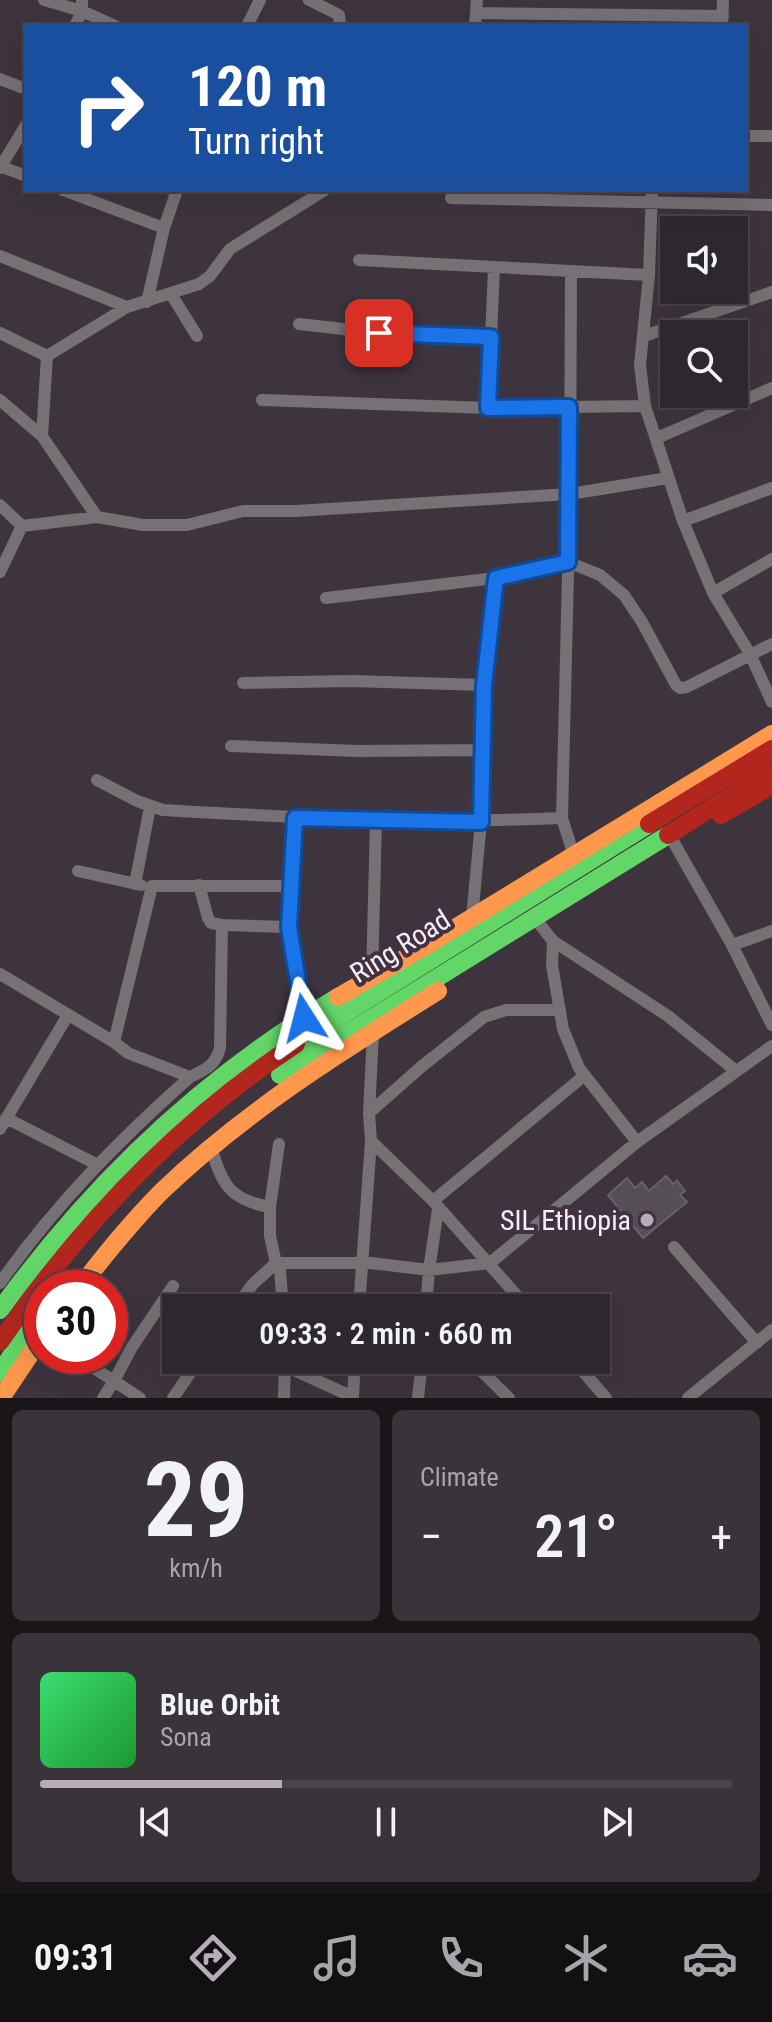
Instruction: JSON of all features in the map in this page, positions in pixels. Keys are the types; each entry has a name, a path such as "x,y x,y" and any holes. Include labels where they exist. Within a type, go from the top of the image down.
{"main road":[{"path":"0,1310 54,1239 130,1155 215,1080 304,1018 772,734"},
{"name":"Ring Road","path":"0,1342 35,1289 96,1213 170,1140 228,1092 334,1019 772,749"},
{"name":"Ring Road","path":"71,1270 106,1226 185,1147 264,1085 772,770"},
{"path":"94,1270 173,1180 211,1147 293,1086 541,926 772,785"},
{"path":"0,1373 24,1335"},
{"path":"1,1398 24,1364"}],"street":[{"path":"44,0 82,6 112,24"},
{"path":"248,24 260,0"},
{"path":"309,0 339,15 340,24"},
{"path":"476,13 722,21 723,0"},
{"path":"0,79 24,88"},
{"path":"24,128 0,167 24,175"},
{"path":"748,136 772,136"},
{"path":"68,192 164,228"},
{"path":"147,302 164,228 176,192"},
{"path":"47,356 127,307 199,284 210,276 230,249 322,192"},
{"path":"652,196 649,275 640,365 645,406 683,521 713,593 750,654 772,702"},
{"path":"451,198 720,196 772,205"},
{"path":"0,256 127,307"},
{"path":"359,260 649,275"},
{"path":"488,408 494,268"},
{"path":"571,272 570,494 562,818 574,856"},
{"path":"644,336 772,292"},
{"path":"171,294 197,336"},
{"path":"299,324 379,333 491,337"},
{"path":"0,333 47,356"},
{"path":"42,436 47,356"},
{"path":"657,438 772,388"},
{"path":"0,400 42,436 97,517"},
{"path":"262,400 488,408 645,406"},
{"path":"22,526 97,517 143,525 187,525 253,510 296,511 570,494 668,478"},
{"path":"683,521 772,488"},
{"path":"0,505 22,526"},
{"path":"0,572 22,526"},
{"path":"713,593 772,559"},
{"path":"326,598 496,578 568,562 600,575 624,595 680,688 772,644"},
{"path":"472,918 481,822 484,685 496,578"},
{"path":"243,683 351,681 484,685"},
{"path":"231,746 358,751 483,750"},
{"path":"97,780 150,807 295,818 481,822 562,818"},
{"path":"135,884 150,807"},
{"path":"295,818 289,927 304,1018"},
{"path":"372,977 376,820"},
{"path":"674,843 732,945 772,1025"},
{"path":"78,871 152,886 291,886"},
{"path":"199,885 211,923 289,927"},
{"path":"114,1042 152,886"},
{"path":"3,1274 96,1164 190,1077 208,1068 217,1059 220,1048 222,925"},
{"path":"541,926 553,941 668,1016 736,1071"},
{"path":"732,945 772,931"},
{"path":"553,941 552,965 563,1029 579,1068 637,1142"},
{"path":"0,974 128,1053 190,1077"},
{"path":"369,1113 484,1017 506,1010 560,1010"},
{"path":"68,1015 2,1124 96,1164"},
{"path":"360,1294 367,1224 373,1033"},
{"path":"246,1294 276,1263 362,1262 429,1270 490,1263 637,1142 772,1046"},
{"path":"427,1294 436,1205 585,1075"},
{"path":"371,1141 436,1205 516,1294"},
{"path":"279,1144 270,1207 270,1236 280,1270 282,1294"},
{"path":"211,1147 218,1173 225,1185 237,1197 270,1207"},
{"path":"674,1247 757,1343"},
{"path":"103,1398 132,1347 173,1286"},
{"path":"688,1398 772,1330"},
{"path":"103,1374 140,1398"},
{"path":"173,1398 189,1374"},
{"path":"284,1398 285,1374"},
{"path":"307,1374 354,1397 355,1374"},
{"path":"418,1398 421,1374"},
{"path":"484,1374 509,1398"},
{"path":"585,1374 606,1398"}],"building":[{"name":"SIL Ethiopia","path":"666,1176 673,1184 677,1181 685,1191 680,1195 687,1202 643,1238 608,1195 627,1178 635,1188 642,1182 649,1191"}],"traffic: fast":[{"path":"296,1044 649,824"},
{"path":"280,1075 668,835"},
{"path":"0,1310 73,1219 153,1136 241,1062 338,997"},
{"path":"0,1373 24,1336"}],"traffic: slow":[{"path":"338,997 772,734"},
{"path":"93,1270 151,1202 226,1135 330,1060 438,991"},
{"path":"1,1398 24,1364"}],"traffic: jam":[{"path":"649,824 772,749"},
{"path":"668,835 772,770"},
{"path":"721,815 772,785"},
{"path":"0,1342 64,1257 133,1178 211,1107 296,1044"}],"place":[{"name":"SIL Ethiopia","path":"647,1220"}],"route":[{"path":"304,1018 289,927 295,818 481,822 484,685 496,578 568,562 569,407 488,408 491,337 379,333"}]}
